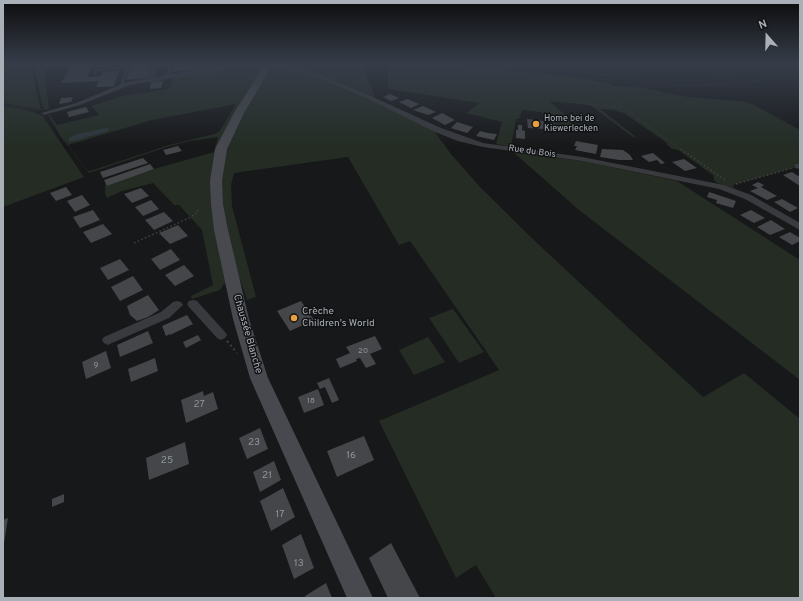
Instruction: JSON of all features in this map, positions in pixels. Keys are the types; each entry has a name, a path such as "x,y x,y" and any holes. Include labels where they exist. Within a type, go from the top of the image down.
{"main road":[{"name":"Chaussée Blanche","path":"252,92 239,113 222,149 218,163 216,181 217,204 221,230 241,319 259,378 360,598"}],"street":[{"path":"44,113 78,104 106,92"},
{"name":"Rue du Bois","path":"356,92 438,130 461,139 483,145 582,159 734,188 800,228"},
{"path":"194,304 221,335"},
{"path":"108,340 165,315 177,306"}],"path":[{"path":"3,104 44,113 40,92"},
{"path":"370,92 371,98"},
{"path":"605,92 624,108 734,188 799,166"},
{"path":"578,103 624,108"},
{"path":"134,243 191,217 198,212 197,210"}],"shaded area":[{"path":"3,92 37,92 41,110 3,103"},
{"path":"40,92 47,92 49,109 44,110"},
{"path":"149,92 373,92 374,96 372,98 434,131 451,154 480,187 538,244 703,397 744,373 800,419 800,598 496,598 476,565 456,578 379,421 499,370 410,241 399,245 348,157 234,173 231,185 232,206 256,297 247,300 240,279 224,284 220,290 192,299 191,296 213,285 202,230 179,205 174,205 153,183 122,191 107,198 105,194 105,183 107,186 154,169 214,152 218,137 190,141 170,146 89,173 61,137 48,115 50,115 57,125 99,115 92,106 122,96","holes":["236,104 220,131 214,134 169,145 90,171 87,170 68,145 152,120"]},
{"path":"408,92 663,92 688,97 741,101 752,104 800,130 800,166 733,185 734,188 717,183 714,180 714,176 678,150 672,149 667,145 667,143 624,113 614,110 600,109 636,137 633,137 590,105 549,101 577,125 555,128 541,112 522,110 519,119 516,119 511,147 496,144 502,122 466,113 480,103"},
{"path":"3,106 27,110 42,115 84,177 3,207"},
{"path":"107,128 109,129 108,131 74,141 69,141 69,138 77,134"},
{"path":"513,152 582,161 677,181 800,260 800,380 579,210"},
{"path":"453,309 484,352 459,363 429,318"},
{"path":"428,337 445,362 414,375 399,350"}],"building":[{"path":"390,94 399,98 391,101 383,97"},
{"path":"73,97 71,102 59,104 61,98"},
{"path":"407,99 419,104 411,108 399,102"},
{"path":"423,106 436,112 428,115 413,110"},
{"path":"86,107 89,112 69,117 67,112"},
{"path":"442,113 455,120 445,125 432,118"},
{"name":"Home bei de Kiewerlecken","path":"527,119 544,121 545,129 528,128"},
{"path":"457,122 473,127 467,133 451,128"},
{"path":"518,125 522,125 522,130 525,131 525,139 516,138 516,130 518,130"},
{"path":"480,131 497,134 494,140 476,136"},
{"path":"576,141 598,145 596,154 575,150 577,146 574,146"},
{"path":"178,146 182,151 166,155 163,150"},
{"path":"602,149 623,150 630,155 633,160 619,160 600,157"},
{"path":"653,153 665,163 661,164 657,160 649,162 641,156"},
{"path":"143,158 148,163 103,178 100,172"},
{"path":"684,159 697,168 685,171 672,162"},
{"path":"150,164 154,169 107,186 104,180"},
{"path":"792,172 798,176 800,175 800,186 783,175"},
{"path":"758,182 764,185 761,187 777,196 767,200 750,191 758,188 752,185"},
{"path":"66,187 72,195 56,201 50,193"},
{"path":"141,188 149,196 132,203 124,194"},
{"path":"709,192 736,201 733,208 716,203 717,200 707,197"},
{"path":"82,195 90,205 75,212 67,201"},
{"path":"782,199 798,208 790,212 774,202"},
{"path":"151,200 159,209 143,216 135,207"},
{"path":"93,210 100,220 80,228 73,217"},
{"path":"751,210 765,218 754,223 740,215"},
{"path":"164,212 173,221 154,230 145,220"},
{"path":"771,220 785,229 770,235 757,227"},
{"path":"103,224 112,234 91,243 83,232"},
{"path":"178,225 188,236 170,244 159,233"},
{"path":"790,232 800,238 800,241 792,245 779,237"},
{"path":"171,249 180,260 160,270 151,259"},
{"path":"120,259 129,270 108,280 100,268"},
{"path":"184,265 194,276 175,286 165,275"},
{"path":"133,276 143,290 120,301 111,287"},
{"path":"148,295 159,310 148,317 137,321 130,315 127,306"},
{"path":"301,301 314,320 290,331 277,311"},
{"path":"187,315 193,324 166,336 162,326"},
{"path":"148,331 153,343 120,357 117,345"},
{"path":"198,335 201,340 186,348 183,342"},
{"path":"375,336 382,349 370,354 376,364 366,368 360,358 356,359 357,361 340,368 336,359 350,353 346,347"},
{"path":"106,351 111,368 86,379 82,362"},
{"path":"155,358 158,371 131,382 128,369"},
{"path":"329,378 339,400 332,403 325,387 320,389 317,383"},
{"path":"318,389 324,405 304,413 298,397"},
{"path":"203,391 204,396 213,392 218,409 186,423 181,400"},
{"path":"260,428 268,449 247,459 239,438"},
{"path":"364,436 374,460 337,477 327,451"},
{"path":"185,442 189,464 149,480 146,458"},
{"path":"274,461 281,480 260,492 253,472"},
{"path":"283,488 295,517 271,531 260,501"},
{"path":"64,494 64,502 52,507 52,499"},
{"path":"8,518 4,543 3,543 3,520"},
{"path":"301,534 314,568 294,579 282,545"},
{"path":"391,543 420,598 388,598 369,558"},
{"path":"326,583 332,598 305,598 305,596"}],"place":[{"name":"Home bei de Kiewerlecken","path":"536,124"},
{"name":"Crèche Children's World","path":"294,318"}]}
